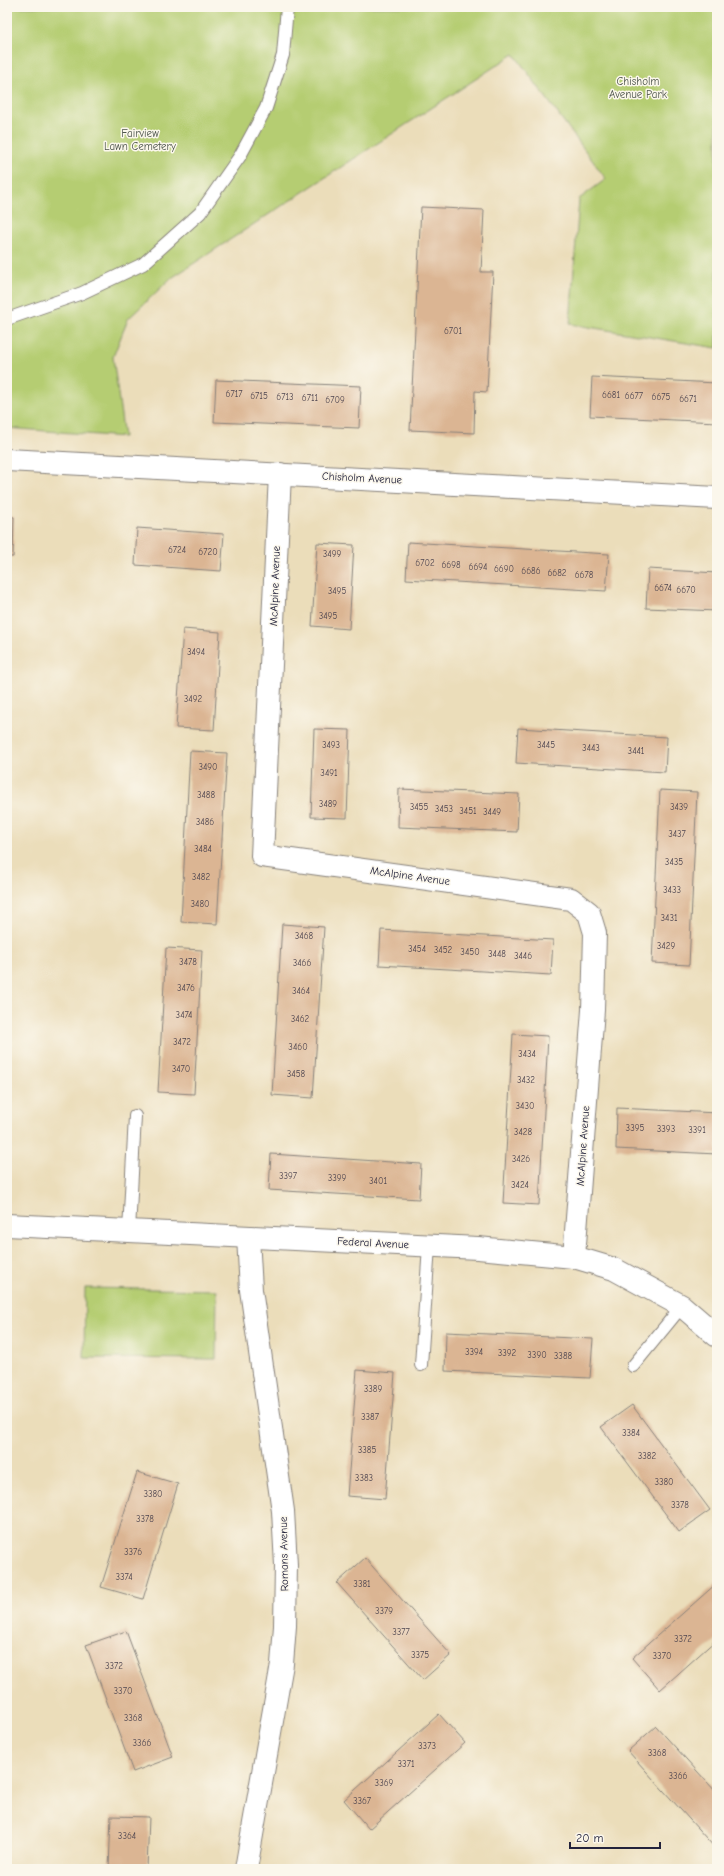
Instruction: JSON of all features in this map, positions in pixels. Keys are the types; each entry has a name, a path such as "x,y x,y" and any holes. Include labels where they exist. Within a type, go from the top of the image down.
{"street":[{"name":"Chisholm Avenue","path":"7,460 717,498"},
{"name":"McAlpine Avenue","path":"280,474 262,856 572,899 589,913 596,933 593,1010 574,1257"},
{"name":"Federal Avenue","path":"7,1225 478,1248 574,1257 614,1268 682,1306 717,1336"},
{"name":"Romans Avenue","path":"246,1869 282,1664 286,1565 284,1511 251,1290 248,1237"}],"lane":[{"path":"7,319 82,293 143,264 200,213 240,156 266,108 283,56 288,7"},
{"path":"129,1231 135,1116"},
{"path":"421,1365 429,1246"},
{"path":"633,1366 682,1306"}],"green space":[{"name":"Fairview Lawn Cemetery","path":"7,7 717,7 717,348 570,324 579,199 606,179 514,54 170,279 128,319 113,357 124,437 7,428"},
{"path":"85,1288 217,1290 216,1359 84,1358"}],"building":[{"path":"421,207 484,210 481,272 493,272 487,392 475,391 474,433 410,430"},
{"path":"592,377 717,383 717,422 590,416"},
{"path":"216,380 361,386 359,428 214,422"},
{"path":"7,516 14,517 13,557 7,557"},
{"path":"137,528 224,534 221,571 135,565"},
{"path":"408,542 609,554 606,591 406,579"},
{"path":"317,543 354,545 349,629 312,626"},
{"path":"648,569 717,573 717,611 646,608"},
{"path":"183,629 220,632 214,730 176,728"},
{"path":"518,728 667,737 665,772 516,763"},
{"path":"314,729 350,730 347,818 311,817"},
{"path":"190,751 227,753 217,924 181,922"},
{"path":"399,789 519,794 517,832 398,827"},
{"path":"660,790 697,792 689,965 652,963"},
{"path":"282,924 324,927 313,1098 272,1095"},
{"path":"381,930 553,940 551,975 379,965"},
{"path":"166,948 202,950 194,1094 158,1092"},
{"path":"513,1034 548,1036 539,1205 503,1203"},
{"path":"617,1108 717,1113 717,1154 616,1149"},
{"path":"271,1154 421,1164 419,1199 269,1190"},
{"path":"446,1332 593,1339 590,1378 445,1371"},
{"path":"357,1370 395,1373 385,1499 347,1496"},
{"path":"632,1405 710,1510 679,1532 601,1427"},
{"path":"137,1472 178,1484 143,1599 101,1587"},
{"path":"7,1491 10,1491 9,1513 7,1513"},
{"path":"365,1558 451,1655 423,1680 337,1583"},
{"path":"717,1583 717,1639 660,1690 632,1658"},
{"path":"126,1631 173,1757 133,1772 86,1645"},
{"path":"439,1714 465,1743 369,1829 344,1800"},
{"path":"656,1726 717,1793 716,1849 628,1751"},
{"path":"7,1739 9,1739 8,1769 7,1769"},
{"path":"111,1816 149,1817 147,1869 109,1869"}],"park label":[{"name":"Chisholm Avenue Park","path":"638,87"}]}
